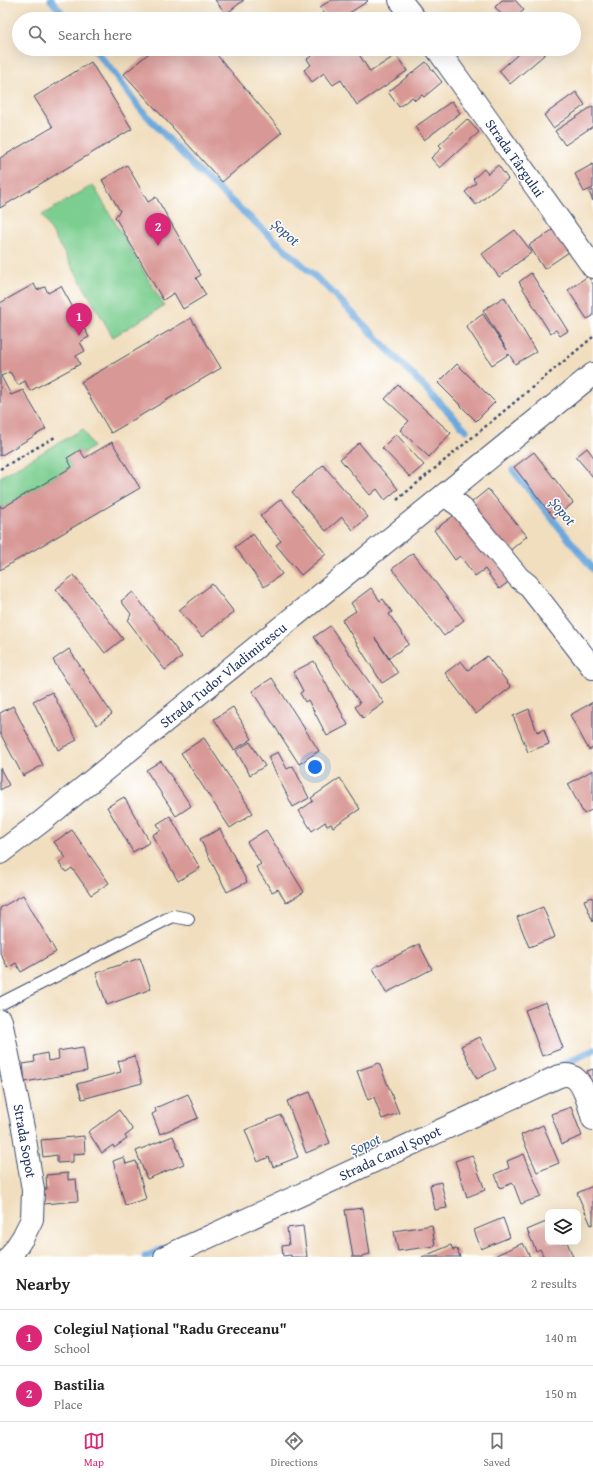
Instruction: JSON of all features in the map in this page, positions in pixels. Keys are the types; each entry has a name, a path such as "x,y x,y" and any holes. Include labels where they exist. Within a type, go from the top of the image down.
{"street":[{"path":"400,0 409,12"},
{"name":"Strada Târgului","path":"442,56 593,267"},
{"name":"Strada Tudor Vladimirescu","path":"0,853 48,817 593,374"},
{"path":"444,495 460,506 519,578 528,586 593,668"},
{"name":"Strada Sopot","path":"0,1016 24,1132 33,1190 32,1219 23,1237 10,1257"},
{"name":"Strada Canal Șopot","path":"165,1257 565,1074 577,1079 582,1086 593,1119"}],"lane":[{"path":"0,1016 173,916 188,919"}],"path":[{"path":"393,503 593,337"},
{"path":"0,469 55,438"}],"green space":[{"path":"93,185 164,306 113,337 42,215"},
{"path":"83,429 93,447 82,454 80,450 67,458 72,467 2,508 0,505 0,477"}],"building":[{"path":"215,0 244,0 229,12 224,12"},
{"path":"331,0 368,1 351,12 323,12 320,7"},
{"path":"502,0 515,0 524,10 522,12 500,12 495,7"},
{"path":"146,56 218,56 282,132 222,182 124,74"},
{"path":"312,56 360,56 370,72 397,56 407,71 357,105 341,80 333,85 324,73 312,82 304,70 311,65 307,59"},
{"path":"516,56 543,56 510,84 499,71"},
{"path":"91,62 132,129 0,208 0,158 53,127 34,97"},
{"path":"426,62 442,82 424,97 422,95 415,100 412,97 399,107 388,92"},
{"path":"576,92 585,105 553,128 544,115"},
{"path":"452,101 460,113 424,140 415,127"},
{"path":"593,106 593,126 565,145 555,131"},
{"path":"467,119 479,132 440,168 431,158 442,148 439,145"},
{"path":"593,164 593,188 584,192 575,174"},
{"path":"127,165 148,202 156,197 201,275 196,278 206,295 183,309 174,293 163,300 115,217 120,211 102,180"},
{"path":"498,165 508,179 476,205 465,192 476,183 473,179 484,169 488,174"},
{"path":"593,190 593,201 589,192"},
{"path":"554,229 569,252 544,269 529,245"},
{"path":"515,230 532,252 499,277 482,254"},
{"path":"531,273 568,331 560,336 556,330 550,333 519,282"},
{"path":"588,276 593,284 593,316 587,319 568,290"},
{"path":"34,284 37,290 45,287 48,293 61,286 89,337 80,342 85,351 76,356 80,364 30,391 25,381 18,385 10,372 1,376 11,395 23,390 46,429 0,456 0,303"},
{"path":"504,297 536,352 515,364 509,354 492,365 466,326 483,314 507,350 483,310"},
{"path":"191,318 221,368 111,433 81,382"},
{"path":"457,364 495,402 476,421 438,383"},
{"path":"398,385 451,433 429,457 400,430 409,421 385,399"},
{"path":"396,434 424,465 410,477 382,448"},
{"path":"112,442 140,488 0,570 0,505 2,508 72,467 67,458 80,450 85,458"},
{"path":"359,443 398,489 385,500 377,489 370,495 340,459"},
{"path":"587,448 593,456 593,477 576,457"},
{"path":"534,452 573,503 554,518 514,467"},
{"path":"323,465 368,517 353,530 342,517 326,531 292,492"},
{"path":"488,489 527,536 506,554 467,506"},
{"path":"281,499 326,554 301,575 276,545 281,541 260,516"},
{"path":"460,511 510,581 499,589 485,569 475,576 460,556 455,560 434,530"},
{"path":"253,534 282,574 264,587 235,547"},
{"path":"413,553 464,620 444,636 392,569"},
{"path":"74,575 123,639 105,653 56,589"},
{"path":"212,584 234,612 202,637 179,610"},
{"path":"371,588 380,601 383,599 392,612 389,614 409,644 389,658 375,638 398,673 382,683 342,620 356,611 351,603"},
{"path":"133,592 182,657 165,670 128,621 131,614 121,601"},
{"path":"330,626 384,703 363,718 355,707 360,703 314,637"},
{"path":"69,649 112,714 97,725 75,695 53,660"},
{"path":"487,656 511,687 476,714 445,673 461,661 468,670"},
{"path":"314,661 348,725 327,736 308,700 305,702 300,693 303,691 293,672"},
{"path":"272,678 319,751 299,764 252,691"},
{"path":"52,692 77,740 58,750 33,701"},
{"path":"593,702 593,748 589,750 570,715"},
{"path":"13,706 43,765 23,776 0,733 0,713"},
{"path":"233,707 252,739 234,750 214,719"},
{"path":"529,709 537,732 544,729 549,744 528,752 513,716"},
{"path":"204,738 253,813 230,828 181,753"},
{"path":"250,742 265,766 250,775 236,751"},
{"path":"278,752 287,769 293,766 309,798 293,807 268,757"},
{"path":"161,761 191,806 176,816 146,770"},
{"path":"0,768 9,785 0,790"},
{"path":"593,770 593,809 584,814 568,784"},
{"path":"340,778 360,809 333,827 331,824 327,826 325,822 312,831 299,811 313,801 311,798"},
{"path":"124,797 150,842 133,852 107,807"},
{"path":"170,816 200,868 178,881 152,835 161,830 157,824"},
{"path":"220,829 247,882 227,892 200,839"},
{"path":"72,830 109,883 91,895 72,868 66,872 59,863 66,858 54,842"},
{"path":"266,830 304,892 286,903 278,889 272,892 256,867 261,864 247,842"},
{"path":"23,895 56,952 21,972 16,963 8,968 0,953 0,908"},
{"path":"593,897 593,922 584,900"},
{"path":"543,907 555,937 529,947 517,917"},
{"path":"419,944 432,969 386,993 373,968"},
{"path":"140,958 151,989 107,1005 96,973"},
{"path":"546,1002 563,1048 542,1056 525,1010"},
{"path":"480,1037 496,1069 477,1079 461,1046"},
{"path":"83,1047 87,1071 25,1082 23,1064 35,1062 34,1056 47,1053 48,1061 59,1059 58,1051"},
{"path":"134,1056 142,1083 82,1099 77,1084 121,1072 118,1061"},
{"path":"379,1063 399,1113 382,1119 374,1097 368,1100 357,1071"},
{"path":"593,1069 593,1087 587,1071"},
{"path":"310,1092 330,1143 306,1153 287,1101"},
{"path":"188,1094 198,1118 160,1134 152,1114 156,1112 155,1108"},
{"path":"571,1107 582,1136 562,1144 551,1114"},
{"path":"119,1110 133,1130 125,1136 127,1139 114,1148 113,1145 102,1153 88,1132"},
{"path":"281,1115 298,1157 273,1167 269,1157 258,1162 245,1130"},
{"path":"543,1125 559,1163 537,1172 521,1135"},
{"path":"84,1136 85,1153 73,1154 73,1162 57,1163 57,1155 43,1157 41,1140"},
{"path":"173,1136 184,1164 147,1179 136,1151"},
{"path":"524,1154 541,1196 521,1204 513,1183 500,1188 495,1174 509,1168 507,1161"},
{"path":"472,1155 485,1190 467,1197 455,1161"},
{"path":"124,1157 126,1164 136,1161 146,1199 125,1205 113,1161"},
{"path":"68,1173 68,1180 76,1179 78,1201 43,1204 42,1189 47,1189 46,1175"},
{"path":"441,1182 447,1208 435,1210 430,1185"},
{"path":"593,1186 593,1224 591,1225 577,1193"},
{"path":"363,1208 370,1254 362,1257 353,1257 345,1210"},
{"path":"503,1218 510,1237 481,1249 474,1230"},
{"path":"545,1222 545,1245 568,1245 573,1257 544,1257 540,1249 536,1251 527,1230"},
{"path":"432,1225 435,1246 398,1251 394,1231"},
{"path":"303,1226 307,1257 291,1257 291,1255 283,1256 282,1246 289,1245 287,1228"},
{"path":"523,1243 530,1257 492,1257"},
{"path":"451,1245 453,1250 457,1249 460,1257 422,1257"}],"waterway":[{"name":"Șopot","path":"51,0 61,12"},
{"name":"Șopot","path":"100,56 138,106 197,170 328,288 466,430"},
{"name":"Șopot","path":"513,470 593,569"},
{"name":"Șopot","path":"556,1068 593,1050"},
{"name":"Șopot","path":"145,1257 163,1249"}],"place":[{"name":"Bastilia","path":"158,246"},
{"name":"Colegiul Național \"Radu Greceanu\"","path":"79,336"}]}
